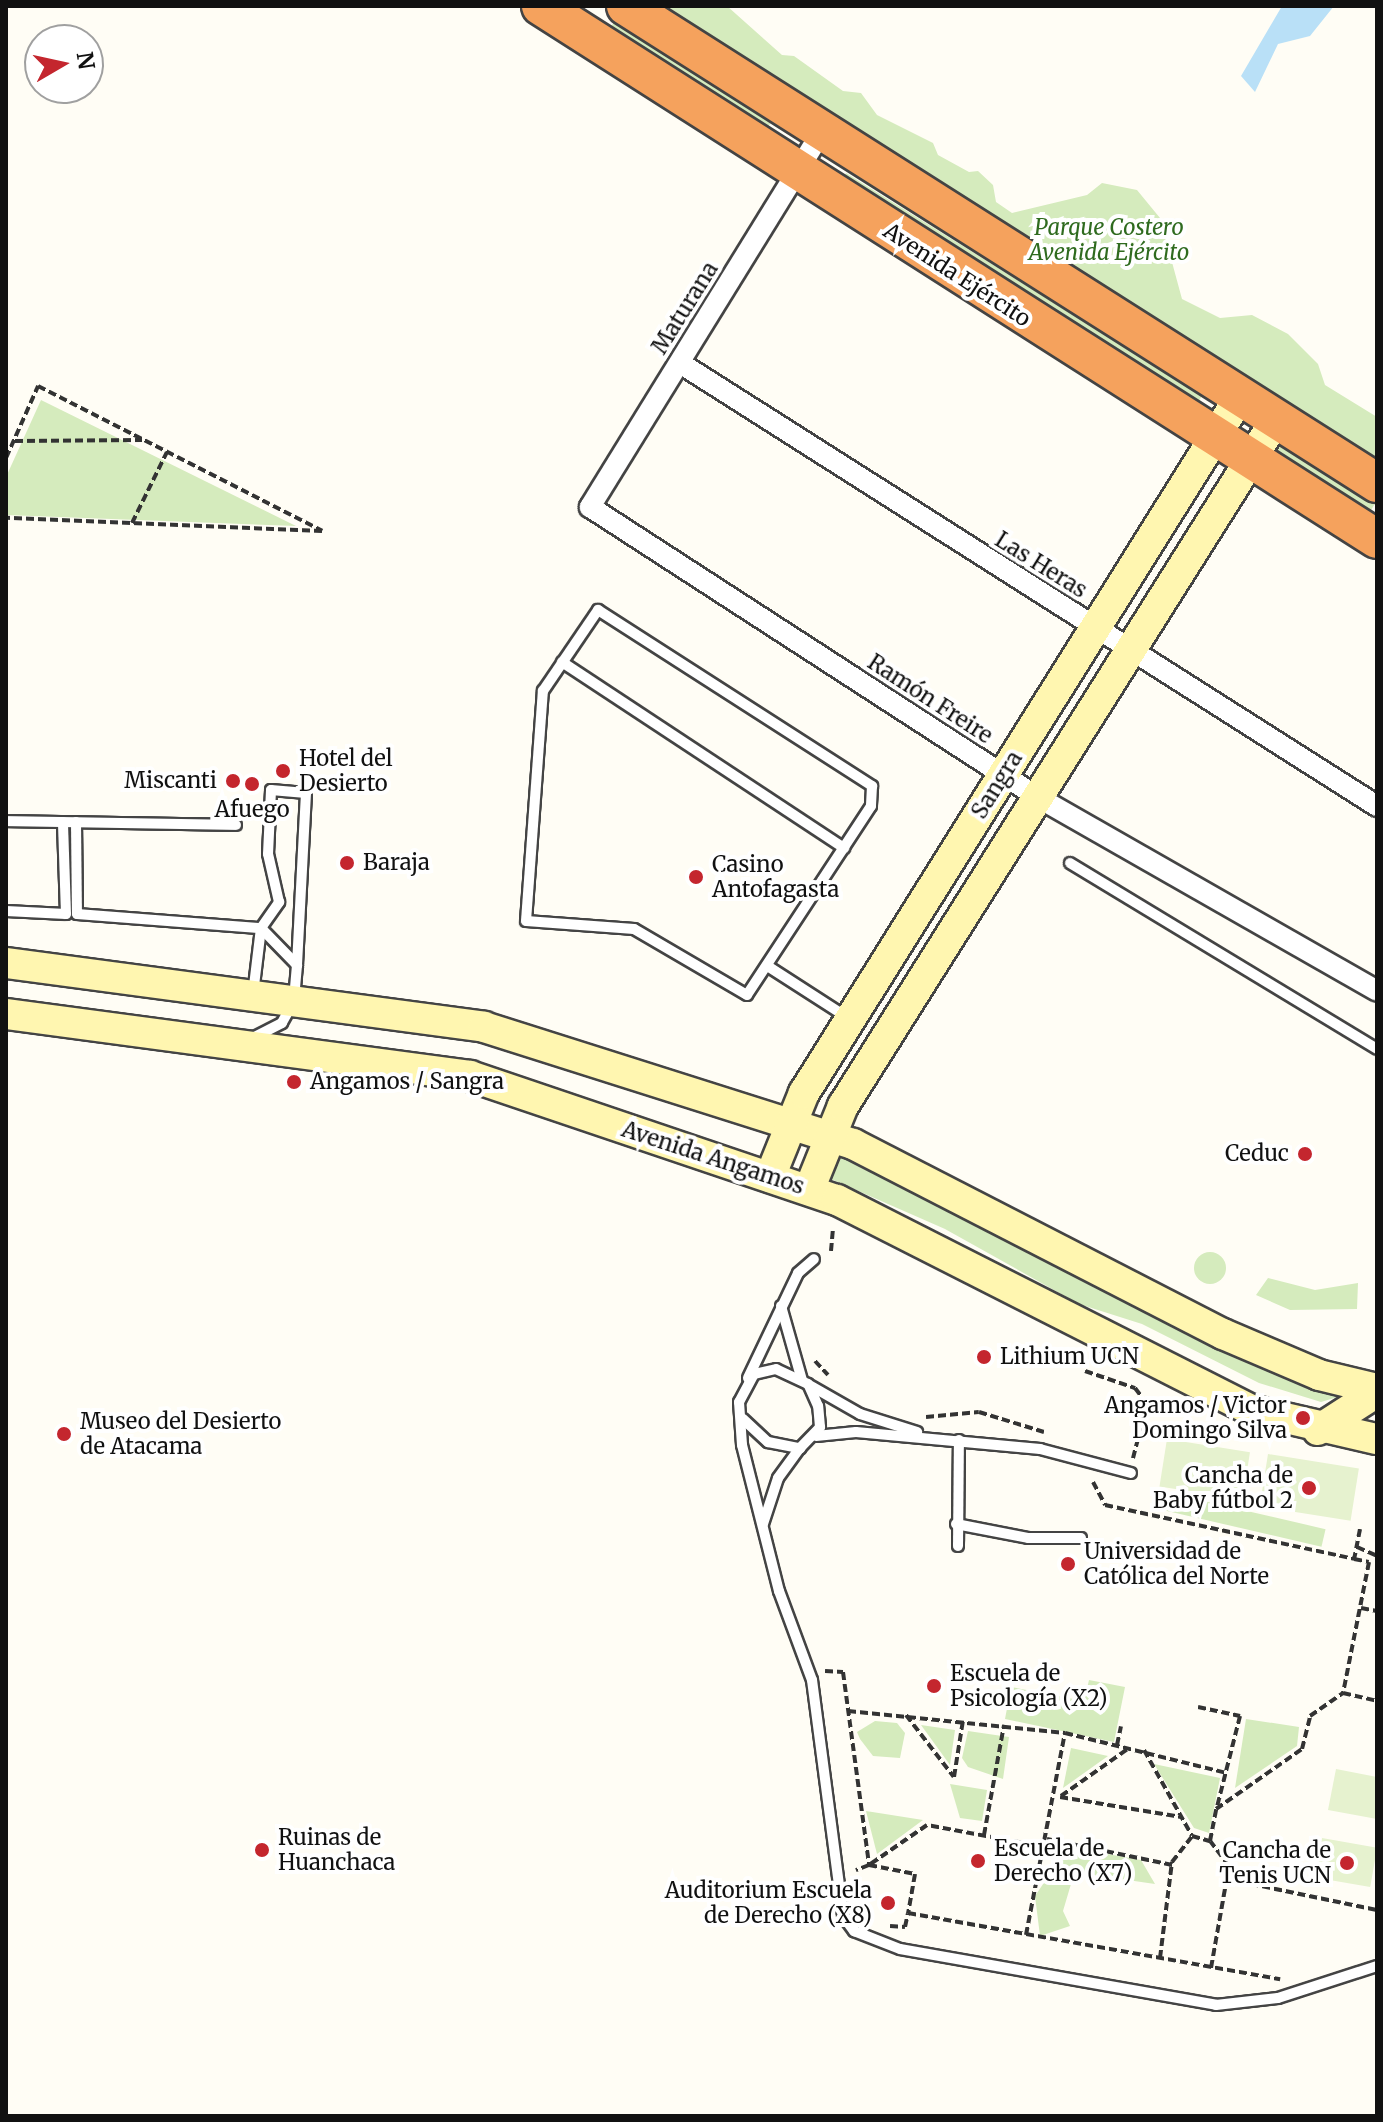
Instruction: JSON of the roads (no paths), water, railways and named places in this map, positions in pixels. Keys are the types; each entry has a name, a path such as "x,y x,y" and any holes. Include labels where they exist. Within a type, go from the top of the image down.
{"highway":[{"path":"626,6 1238,400 1377,483"},
{"name":"Avenida Ejército","path":"563,12 797,174 1215,440 1377,539"}],"main road":[{"name":"Sangra","path":"770,1177 792,1125 850,1020 1238,400"},
{"name":"Sangra","path":"809,1190 830,1136 1275,421"},
{"path":"6,963 484,1027 830,1136 1223,1334 1319,1375 1377,1390"},
{"name":"Avenida Angamos","path":"6,1014 470,1076 809,1190 1251,1410 1318,1430 1377,1439"},
{"path":"1318,1430 1377,1390"}],"street":[{"name":"Maturana","path":"590,507 591,494 680,363 821,133"},
{"name":"Las Heras","path":"680,363 1377,806"},
{"name":"Ramón Freire","path":"590,507 1039,798 1377,991"}],"lane":[{"path":"598,610 872,786 871,806 769,967 747,995 634,929 526,921 543,691 562,662 598,610"},
{"path":"562,662 844,848"},
{"path":"239,1045 282,1023 294,1001 306,793 271,790 268,854 279,902 261,928 253,996"},
{"path":"6,821 236,825"},
{"path":"6,911 66,914 63,822"},
{"path":"76,822 77,914 261,928 297,965"},
{"path":"1070,863 1377,1049"},
{"path":"769,967 850,1020"},
{"path":"814,1259 781,1304 746,1382 742,1445 763,1526 812,1680 843,1916 854,1931 900,1949 1216,2005 1278,1998 1377,1966"},
{"path":"781,1304 805,1382 820,1417 816,1436"},
{"path":"746,1382 763,1369 805,1382 860,1414 930,1436"},
{"path":"743,1419 768,1442 800,1448"},
{"path":"763,1526 778,1478 800,1448 816,1436 930,1436 1040,1449 1131,1473"},
{"path":"958,1546 959,1440"},
{"path":"956,1524 1028,1538 1081,1538"}],"water":[{"path":"1282,6 1334,6 1310,36 1278,44 1255,92 1241,76"}],"place":[{"name":"Hotel del Desierto","path":"283,771"},
{"name":"Miscanti","path":"233,781"},
{"name":"Afuego","path":"252,784"},
{"name":"Baraja","path":"347,863"},
{"name":"Casino Antofagasta","path":"696,877"},
{"name":"Angamos / Sangra","path":"294,1082"},
{"name":"Ceduc","path":"1305,1154"},
{"name":"Lithium UCN","path":"984,1357"},
{"name":"Angamos / Victor Domingo Silva","path":"1303,1418"},
{"name":"Museo del Desierto de Atacama","path":"64,1434"},
{"name":"Cancha de Baby fútbol 2","path":"1309,1488"},
{"name":"Universidad de Católica del Norte","path":"1068,1564"},
{"name":"Escuela de Psicología (X2)","path":"934,1686"},
{"name":"Ruinas de Huanchaca","path":"262,1850"},
{"name":"Escuela de Derecho (X7)","path":"978,1861"},
{"name":"Cancha de Tenis UCN","path":"1347,1863"},
{"name":"Auditorium Escuela de Derecho (X8)","path":"888,1903"}],"park label":[{"name":"Parque Costero Avenida Ejército","path":"1109,240"}]}
